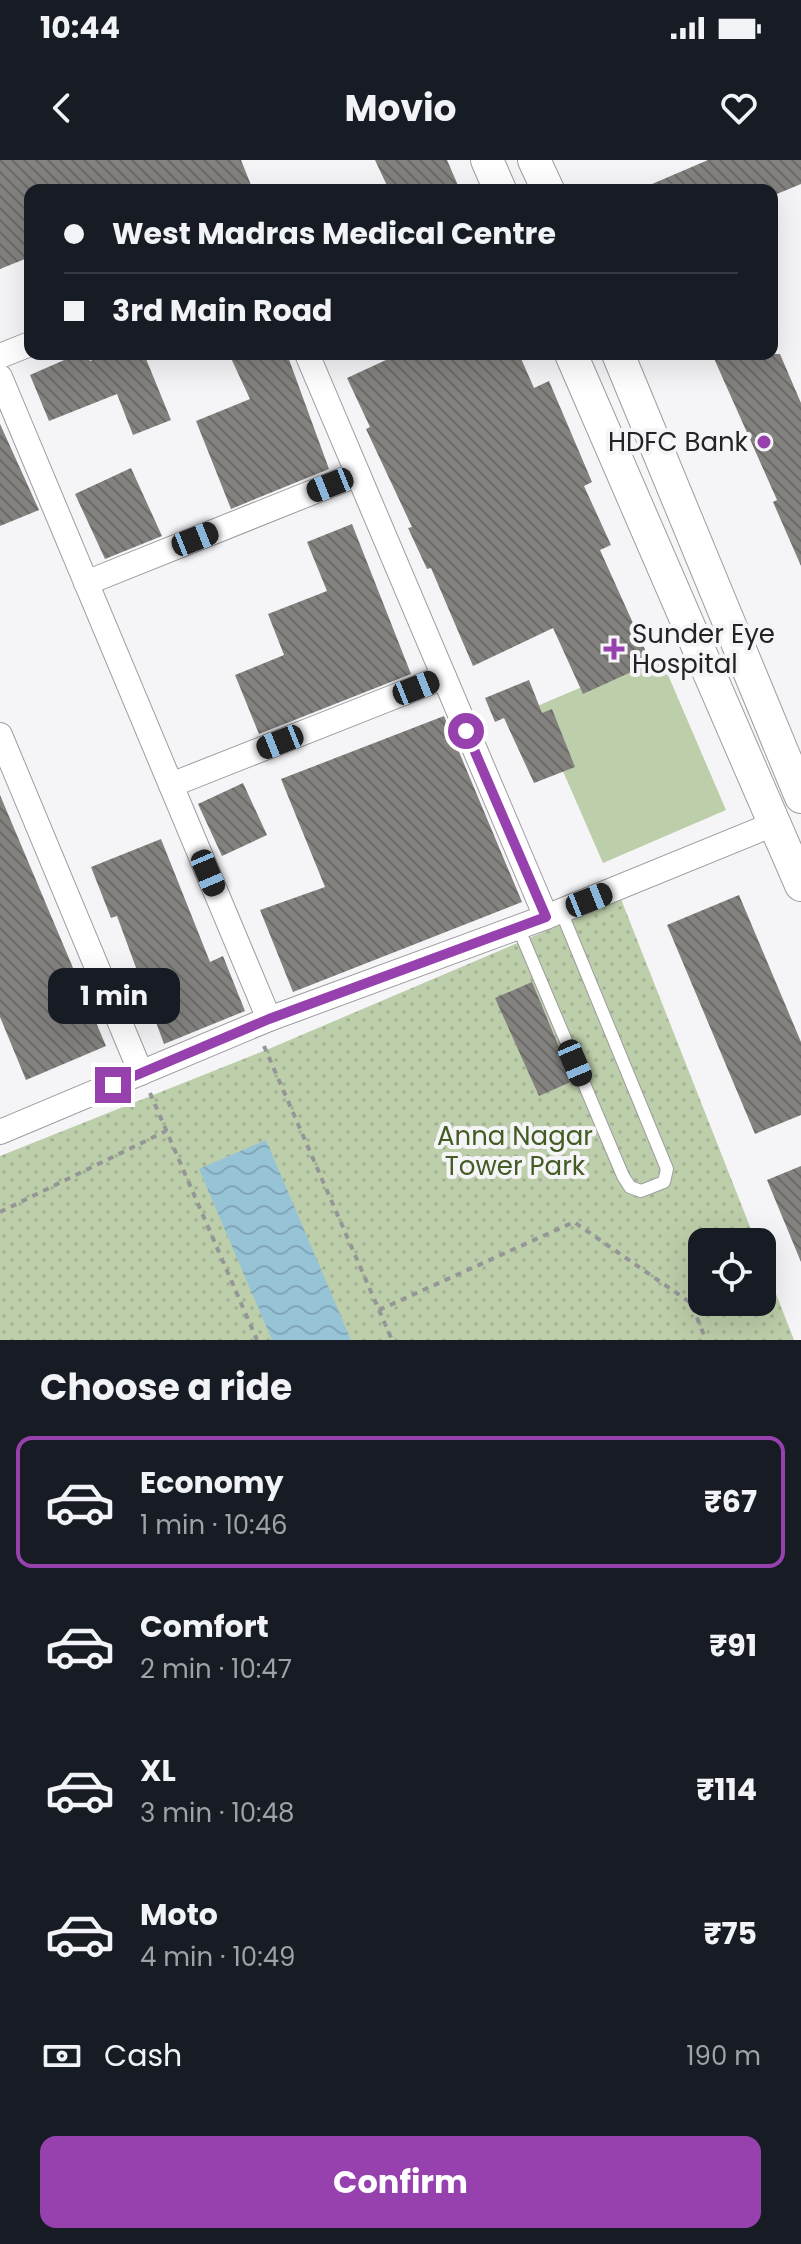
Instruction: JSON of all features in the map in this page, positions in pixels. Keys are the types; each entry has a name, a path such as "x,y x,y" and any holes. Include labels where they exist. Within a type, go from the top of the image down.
{"main road":[{"path":"487,160 497,184"},
{"path":"534,160 545,184"},
{"path":"574,360 801,885"},
{"path":"620,360 801,797"}],"street":[{"path":"0,356 24,346"},
{"path":"310,360 444,677 553,914"},
{"path":"0,377 171,785 262,1022"},
{"path":"86,583 358,474"},
{"path":"171,785 444,677"},
{"path":"0,735 141,1073"},
{"path":"0,1132 262,1022 553,914 774,824"}],"lane":[{"path":"518,927 623,1176 630,1187 641,1191 664,1182 667,1169 553,914"}],"path":[{"path":"262,1022 392,1340"},
{"path":"141,1073 257,1340"},
{"path":"0,1212 166,1131"},
{"path":"379,1310 574,1222 691,1303 706,1340"}],"green space":[{"path":"659,654 726,810 603,863 535,707"},
{"name":"Anna Nagar Tower Park","path":"621,899 750,1228 688,1228 688,1316 776,1316 776,1294 794,1340 0,1340 0,1156 271,1048"}],"water":[{"path":"266,1140 351,1340 272,1340 199,1169"}],"building":[{"path":"0,160 241,160 251,184 24,184 24,259 0,269"},
{"path":"375,160 447,160 457,184 386,184"},
{"path":"708,160 801,160 801,184 778,194 778,184 652,184"},
{"path":"780,354 801,403 801,566 773,502 777,500 715,360 778,360"},
{"path":"64,360 146,360 171,420 133,435 117,394 49,421 30,375"},
{"path":"232,360 289,360 329,469 231,509 196,421 250,399"},
{"path":"386,360 522,360 534,388 549,381 592,482 584,486 611,545 600,550 651,663 583,694 553,628 473,666 431,568 427,569 408,528 412,527 366,429 370,427 347,378"},
{"path":"0,424 39,510 0,526"},
{"path":"131,468 162,536 105,559 75,494"},
{"path":"352,524 411,674 259,734 235,675 284,655 268,614 327,591 307,542"},
{"path":"529,680 542,713 552,709 575,767 534,783 504,718 495,722 485,698"},
{"path":"444,716 522,902 293,992 260,910 325,887 281,779"},
{"path":"243,783 267,835 222,856 198,804"},
{"path":"0,795 106,1046 26,1080 0,1017"},
{"path":"161,839 210,962 223,956 245,1011 164,1044 117,916 111,918 91,867"},
{"path":"739,895 801,1042 801,1115 755,1134 667,925"},
{"path":"532,982 573,1081 539,1096 495,998"},
{"path":"801,1166 801,1262 767,1180"}],"place":[{"name":"HDFC Bank","path":"764,442"},
{"name":"Sunder Eye Hospital","path":"614,649"}],"route":[{"path":"113,1085 209,1047 269,1019 546,917 466,731"}]}
